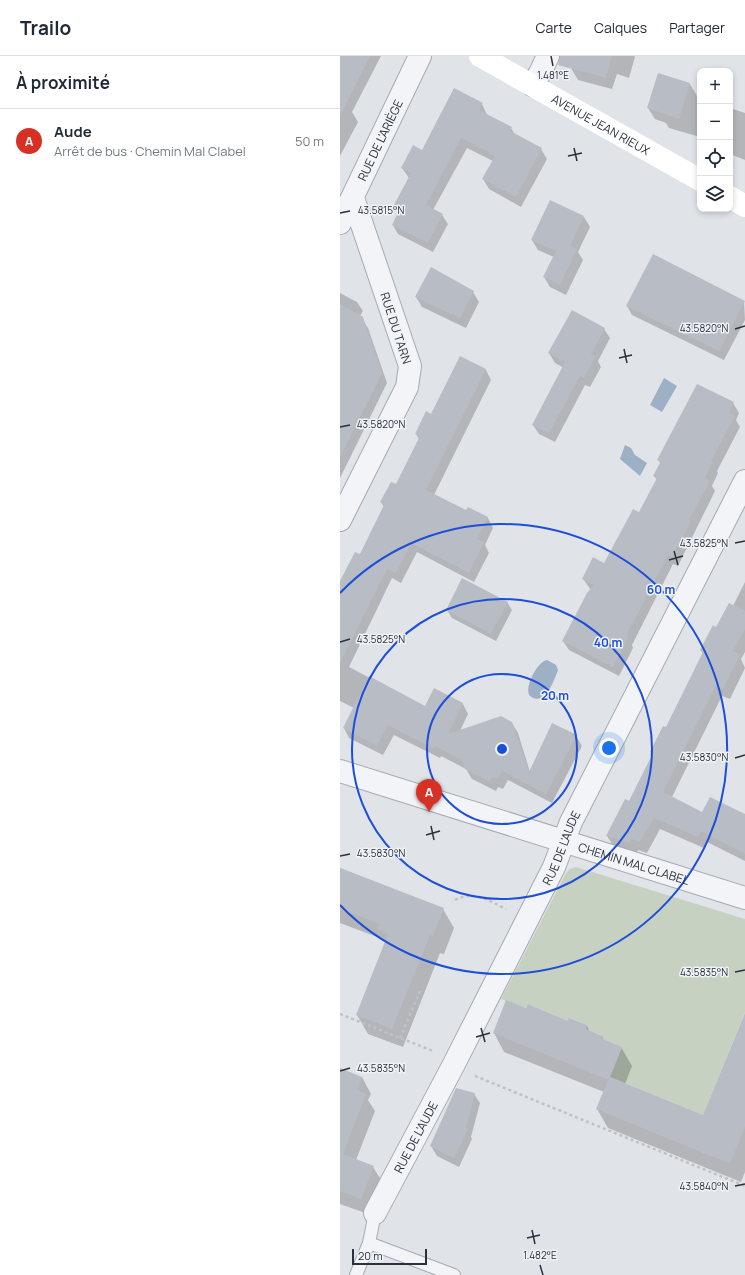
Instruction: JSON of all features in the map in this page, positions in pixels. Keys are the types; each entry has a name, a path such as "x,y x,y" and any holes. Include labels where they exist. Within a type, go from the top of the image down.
{"main road":[{"name":"AVENUE JEAN RIEUX","path":"480,56 697,178"},
{"path":"733,199 745,206"}],"street":[{"name":"RUE DE L'ARIÈGE","path":"340,223 420,56"},
{"path":"532,85 540,73 548,56"},
{"name":"RUE DU TARN","path":"340,520 407,387 410,366 353,198"},
{"name":"RUE DE L'AUDE","path":"375,1213 454,1064 554,867 570,822 745,481"},
{"name":"CHEMIN MAL CLABEL","path":"340,771 745,898"}],"lane":[{"path":"356,1275 369,1243 375,1213"},
{"path":"369,1243 454,1275"}],"path":[{"path":"455,900 465,894 475,895 528,918"},
{"path":"400,1038 420,991"},
{"path":"340,1014 434,1052"},
{"path":"454,1064 467,1073 745,1186"}],"green space":[{"path":"576,867 745,919 745,1012 703,1115 610,1077 622,1047 601,1038 602,1035 586,1029 587,1025 570,1018 568,1021 528,1004 526,1008 501,999 566,873 570,869"}],"water":[{"path":"664,378 677,386 662,412 650,405"},
{"path":"625,445 631,448 635,455 647,463 640,476 620,459"},
{"path":"547,660 556,665 558,670 548,692 539,699 534,698 529,695 528,691 530,680 539,665"}],"building":[{"path":"340,56 370,56 340,116"},
{"path":"560,56 612,56 606,78 558,65"},
{"path":"658,73 690,83 679,119 647,108"},
{"path":"454,88 483,103 479,110 512,127 510,131 542,148 516,197 482,179 495,156 461,138 426,205 443,214 428,243 392,225 400,208 394,205 411,173 401,168 413,145 422,150"},
{"path":"550,200 584,216 570,246 577,249 560,285 543,277 556,251 531,240"},
{"path":"653,254 745,301 719,351 626,306"},
{"path":"431,267 474,291 460,318 415,297"},
{"path":"340,304 363,317 382,373 340,457"},
{"path":"572,310 605,328 591,354 596,356 584,378 580,376 549,433 532,425 565,362 548,353"},
{"path":"460,356 486,369 426,490 466,510 468,507 488,517 477,539 484,542 469,573 411,543 396,573 387,569 340,663 340,581 355,552 360,554 384,505 380,502 391,482 396,484 420,436 415,434 426,411 431,414"},
{"path":"697,384 734,402 729,413 735,416 711,461 713,462 705,478 710,481 689,520 691,521 672,557 668,555 627,634 628,638 613,667 562,641 587,593 594,585 582,579 593,557 604,563 633,509 639,512 657,478 653,476 661,461 657,460"},
{"path":"462,578 508,602 491,634 446,610"},
{"path":"729,603 745,611 745,629 733,651 740,655 723,689 716,685 663,792 702,812 710,797 745,814 745,854 701,831 698,837 654,818 640,842 632,839 629,843 606,836 625,799 629,801 653,753 650,752 663,726 666,727 703,652 700,650 713,625 716,627"},
{"path":"369,676 425,706 434,688 463,703 448,734 501,716 512,722 529,772 552,723 577,735 546,794 502,771 498,779 492,777 490,782 465,769 462,760 435,746 434,749 388,725 377,746 343,728"},
{"path":"340,868 444,908 433,936 430,935 392,1029 356,1015 388,934 377,929 379,924 340,909"},
{"path":"506,1000 526,1008 528,1004 568,1021 569,1018 587,1025 586,1029 603,1036 601,1038 622,1047 610,1077 703,1115 745,1013 745,1127 730,1164 596,1109 608,1080 493,1033"},
{"path":"340,1068 362,1077 357,1090 366,1094 343,1154 374,1166 361,1199 340,1191"},
{"path":"456,1088 475,1093 466,1128 468,1129 454,1158 430,1146"}],"place":[{"name":"Aude","path":"429,812"}]}
